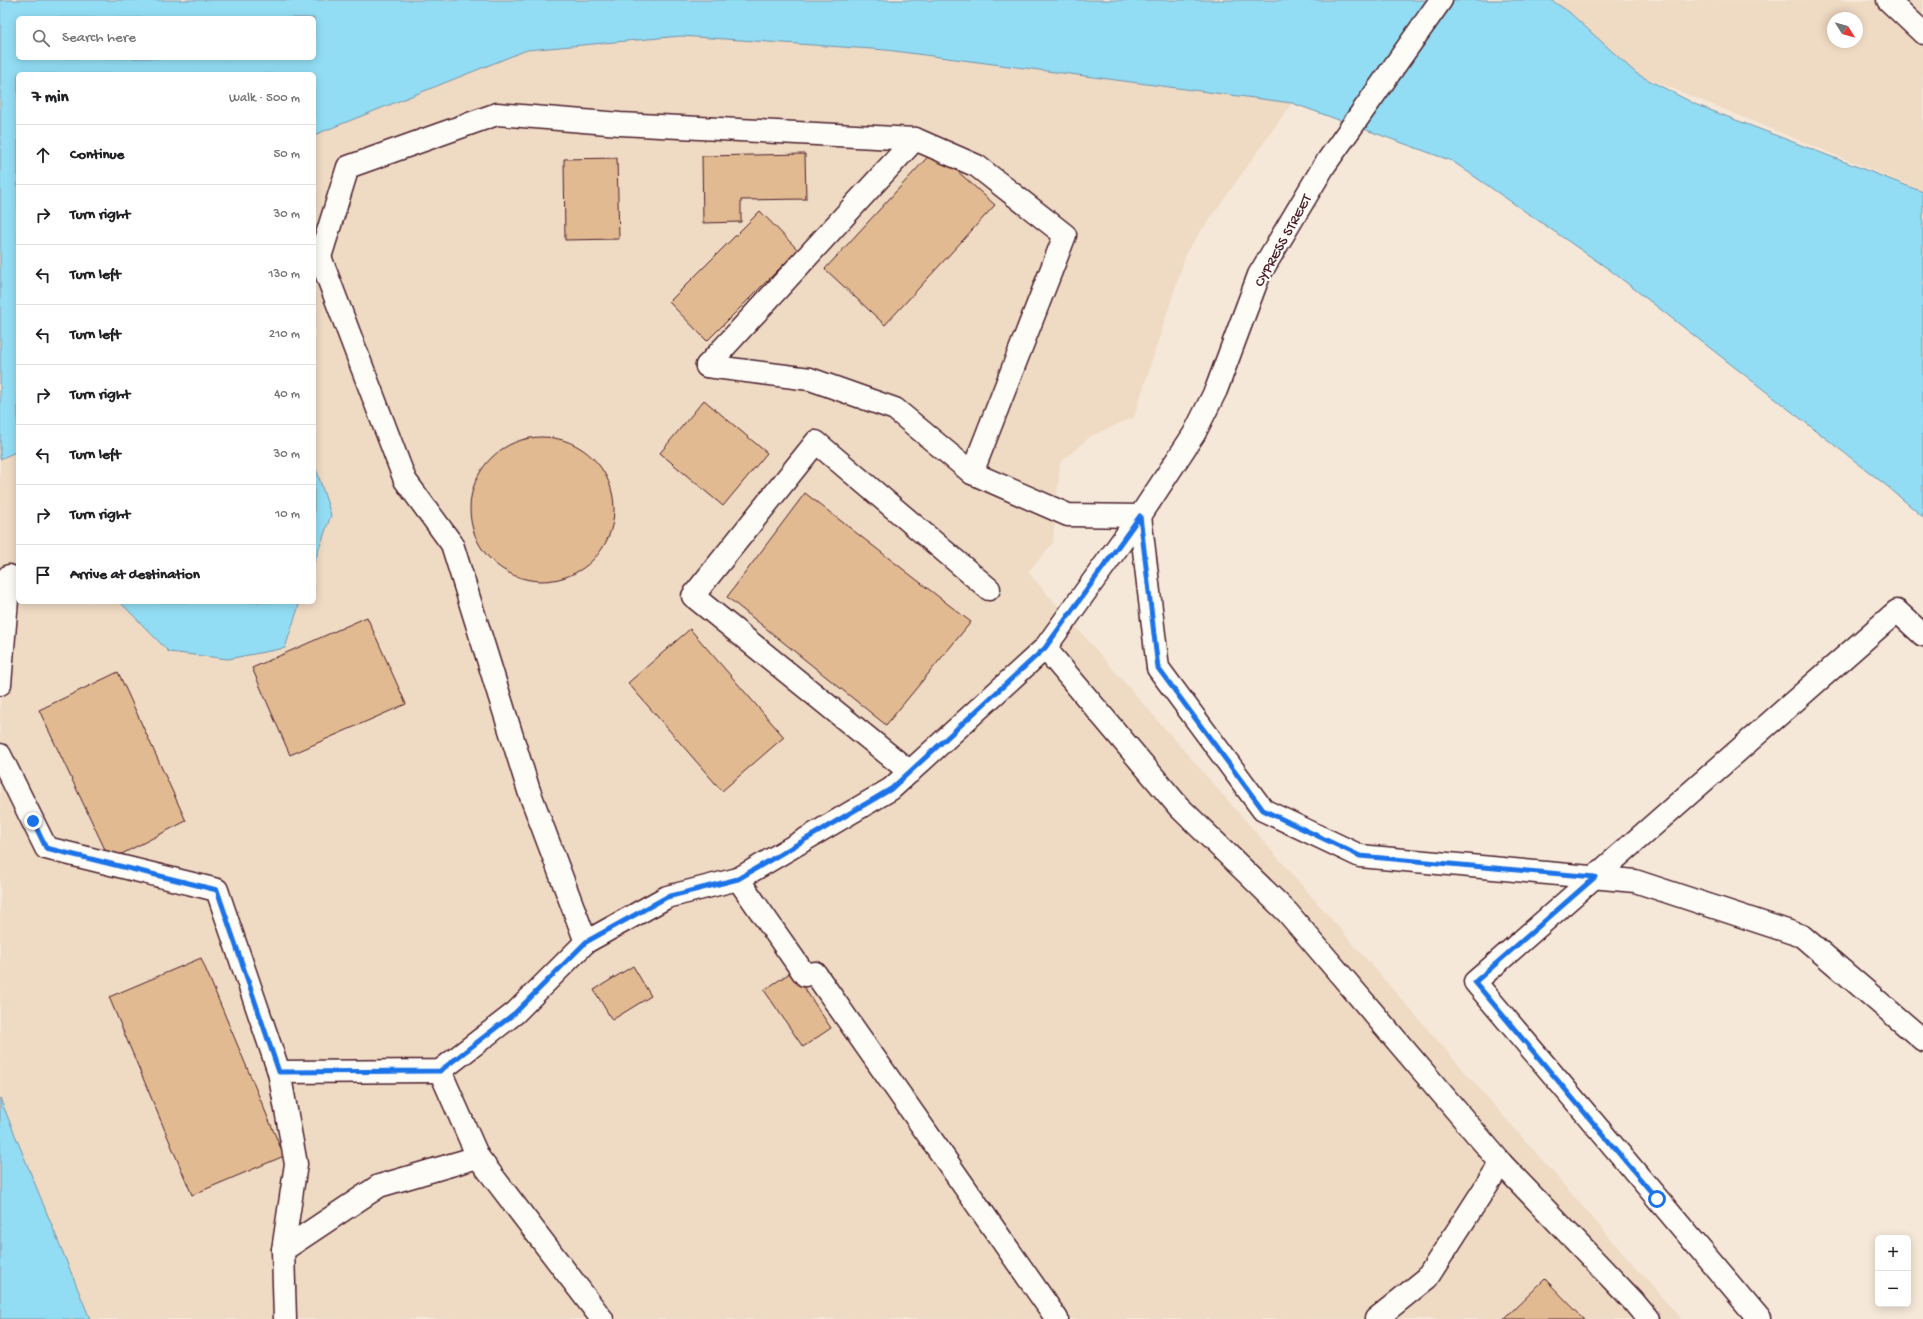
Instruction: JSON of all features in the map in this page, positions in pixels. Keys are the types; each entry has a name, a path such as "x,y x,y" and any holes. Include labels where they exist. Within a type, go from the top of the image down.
{"street":[{"name":"CYPRESS STREET","path":"440,1071 515,1013 586,942 667,897 738,879 891,789 1045,648 1140,516 1194,434 1216,390 1259,275 1324,166 1441,0"},
{"path":"1888,0 1923,33"},
{"path":"586,942 529,791 452,544 405,480 320,258 348,167 496,114 620,124 915,139 977,166 1064,235 972,473"},
{"path":"915,139 707,366 810,379 895,409 972,473 1068,515 1140,516 1158,668 1263,810 1360,856 1635,881 1802,936 1923,1040"},
{"path":"910,772 693,596 816,442 989,589"},
{"path":"0,684 9,576"},
{"path":"1759,1319 1475,982 1897,612 1923,635"},
{"path":"1045,648 1179,807 1288,913 1501,1163 1633,1301 1648,1319"},
{"path":"0,754 46,848 217,890 279,1072 296,1164 283,1250 285,1319"},
{"path":"738,879 805,975 815,973 1057,1319"},
{"path":"279,1072 440,1071 478,1157 602,1319"},
{"path":"283,1250 379,1186 478,1157"},
{"path":"1376,1319 1427,1278 1501,1163"}],"shaded area":[{"path":"1551,0 1923,0 1923,191 1637,74 1569,12"},
{"path":"681,36 886,50 1292,103 1187,251 1134,417 1091,436 1060,463 1053,543 1028,572 1681,1319 90,1319 0,1098 0,459 16,452 16,604 122,604 169,652 285,648 299,604 316,604 316,557 331,515 316,468 316,134 527,50"}],"water":[{"path":"0,0 1551,0 1569,12 1637,74 1697,105 1923,192 1923,517 1887,486 1610,270 1452,161 1292,103 886,50 681,36 527,50 316,134 316,72 16,72 16,452 0,459"},
{"path":"316,468 331,515 316,557"},
{"path":"122,604 299,604 285,648 228,659 169,652"},
{"path":"0,1098 90,1319 0,1319"}],"building":[{"path":"934,150 995,205 885,325 825,269"},
{"path":"805,154 806,199 741,200 741,222 703,223 702,156"},
{"path":"617,158 619,239 565,240 564,159"},
{"path":"760,211 798,250 707,341 669,302"},
{"path":"704,400 767,453 723,506 660,453"},
{"path":"535,437 549,437 576,445 588,453 598,463 609,481 613,495 613,523 609,537 598,555 588,565 570,576 549,581 535,581 508,573 496,565 486,555 475,537 470,516 470,502 478,475 486,463 496,453 514,442"},
{"path":"805,493 971,622 886,725 727,597"},
{"path":"367,617 406,704 290,755 252,668"},
{"path":"690,629 784,737 722,791 628,683"},
{"path":"118,672 186,821 110,860 39,710"},
{"path":"201,958 284,1156 192,1195 109,997"},
{"path":"633,966 651,996 612,1020 594,990"},
{"path":"793,971 831,1028 803,1047 764,990"},
{"path":"1545,1279 1584,1319 1504,1319"}],"route":[{"path":"33,821 46,848 217,890 279,1072 440,1071 515,1013 586,942 667,897 738,879 891,789 1045,648 1140,516 1158,668 1263,810 1360,856 1595,877 1475,982 1657,1199"}]}
